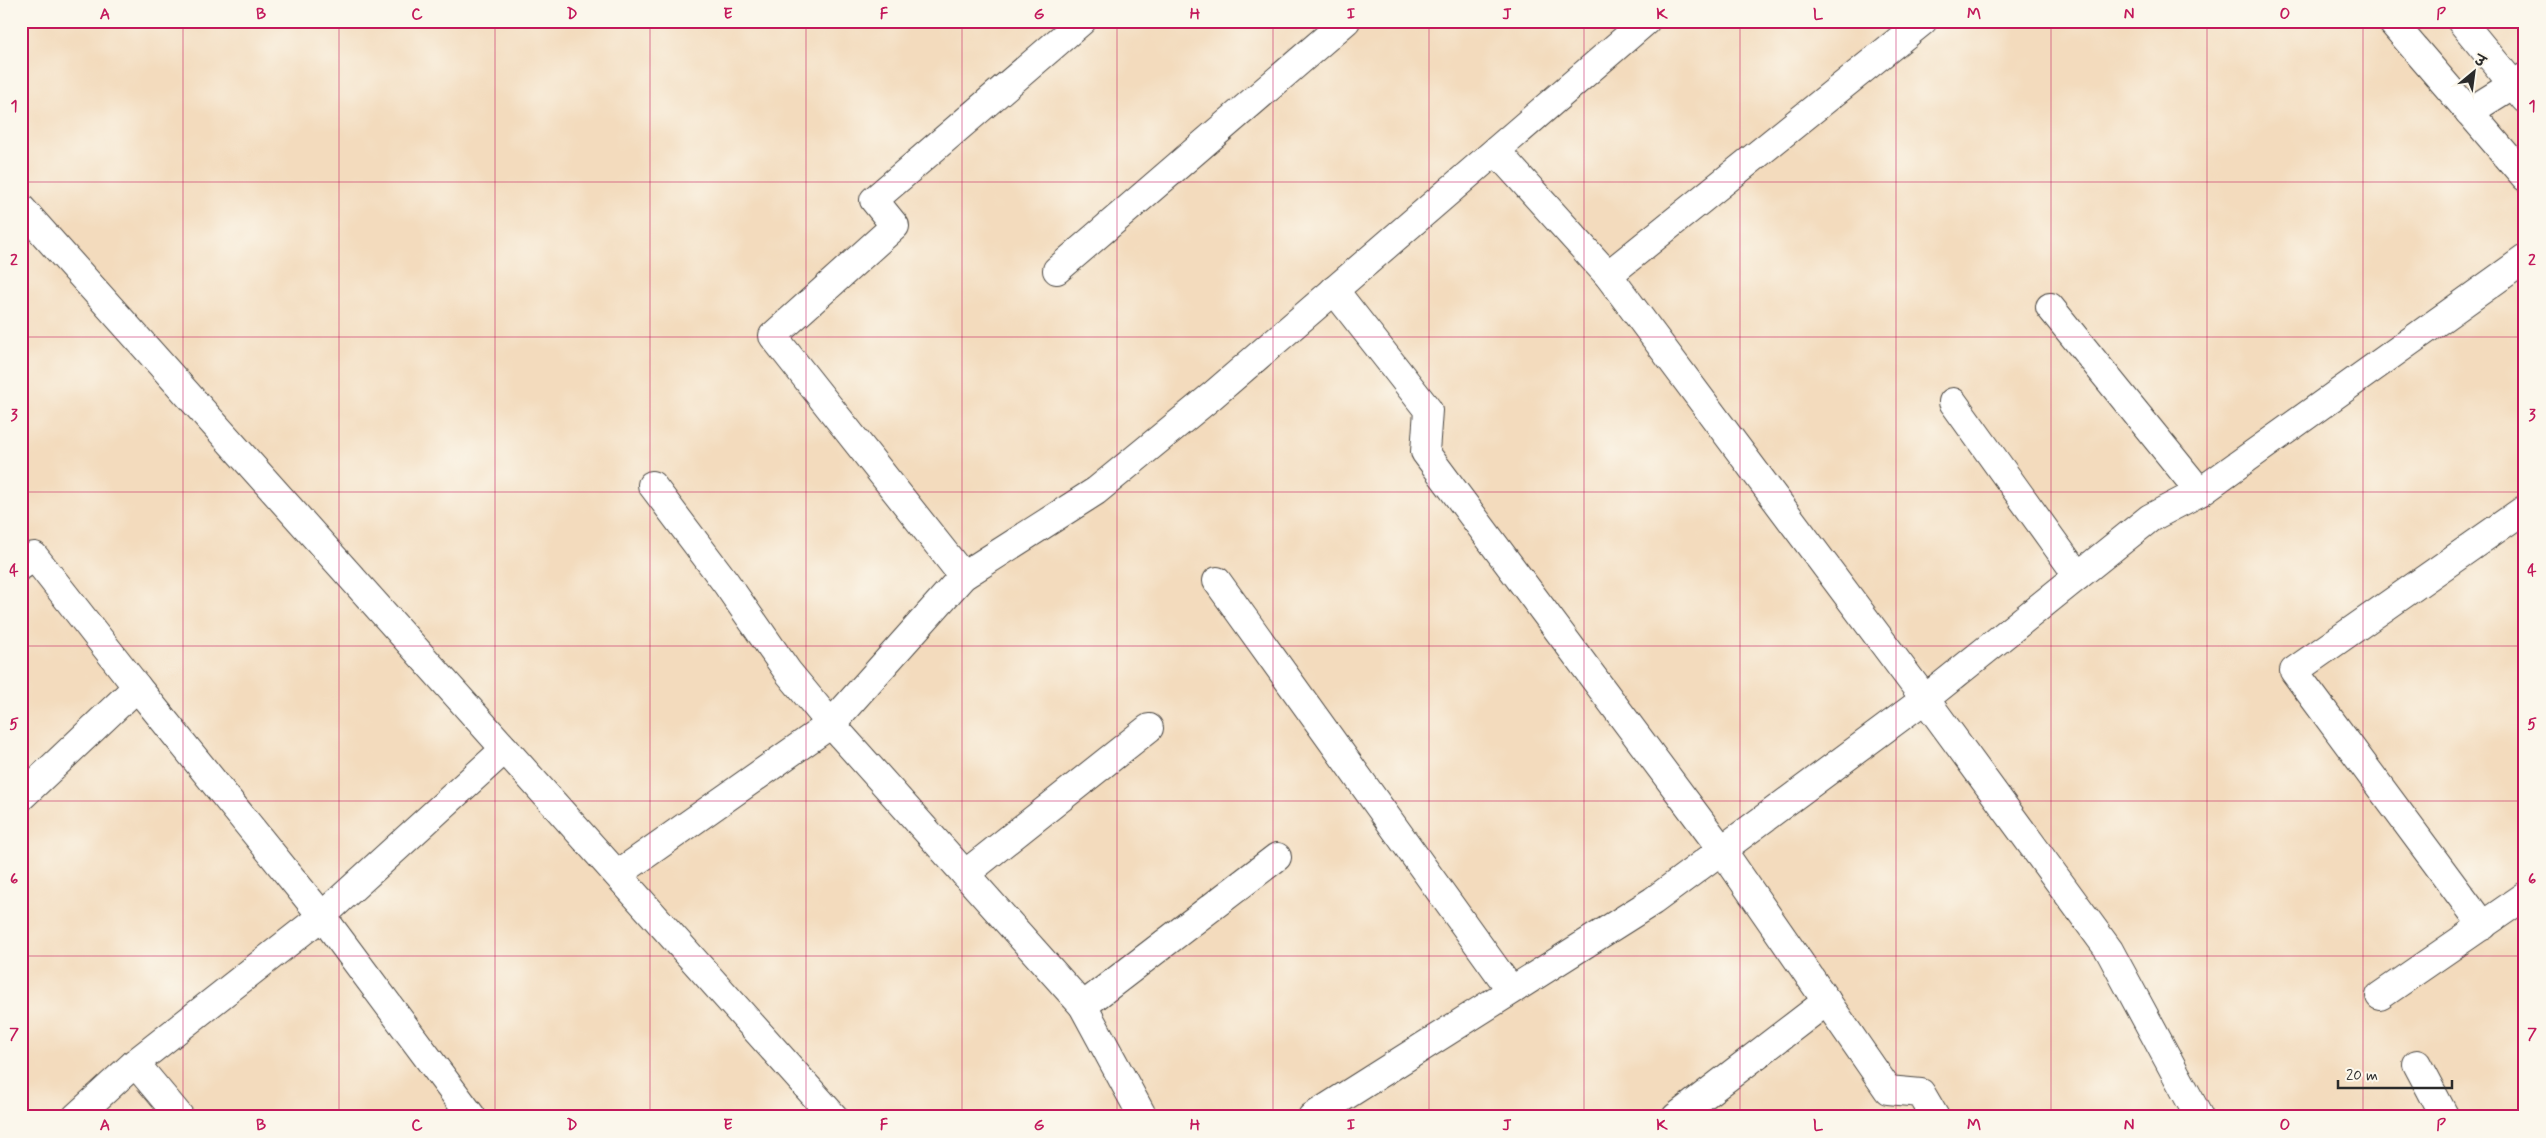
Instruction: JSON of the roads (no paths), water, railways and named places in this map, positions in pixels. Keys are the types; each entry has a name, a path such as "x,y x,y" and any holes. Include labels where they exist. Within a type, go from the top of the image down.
{"street":[{"path":"963,576 773,336 896,226 874,200 1082,21"},
{"path":"1057,270 1346,21"},
{"path":"618,874 831,724 963,576 1096,491 1213,395 1646,21"},
{"path":"1608,276 1923,21"},
{"path":"2391,21 2525,177"},
{"path":"2461,21 2521,86 2469,112"},
{"path":"1496,151 1608,276 1925,699 2109,950 2199,1117"},
{"path":"21,208 834,1117"},
{"path":"1312,1117 1653,901 1925,699 2150,518 2200,492 2525,259"},
{"path":"1334,290 1428,410 1425,452 1722,850 1888,1090 1922,1093 1935,1117"},
{"path":"2050,307 2200,492"},
{"path":"1953,402 2078,576"},
{"path":"652,485 726,583 788,672 831,724 1083,1006 1143,1117"},
{"path":"2482,926 2294,671 2525,509"},
{"path":"25,555 137,687 322,916 472,1117"},
{"path":"1217,581 1511,990"},
{"path":"21,798 137,687"},
{"path":"965,874 1149,728"},
{"path":"76,1117 135,1063 322,916 505,749"},
{"path":"1083,1006 1277,857"},
{"path":"2380,996 2525,896"},
{"path":"1676,1117 1827,1001"},
{"path":"135,1063 180,1117"},
{"path":"2417,1064 2445,1117"}]}
